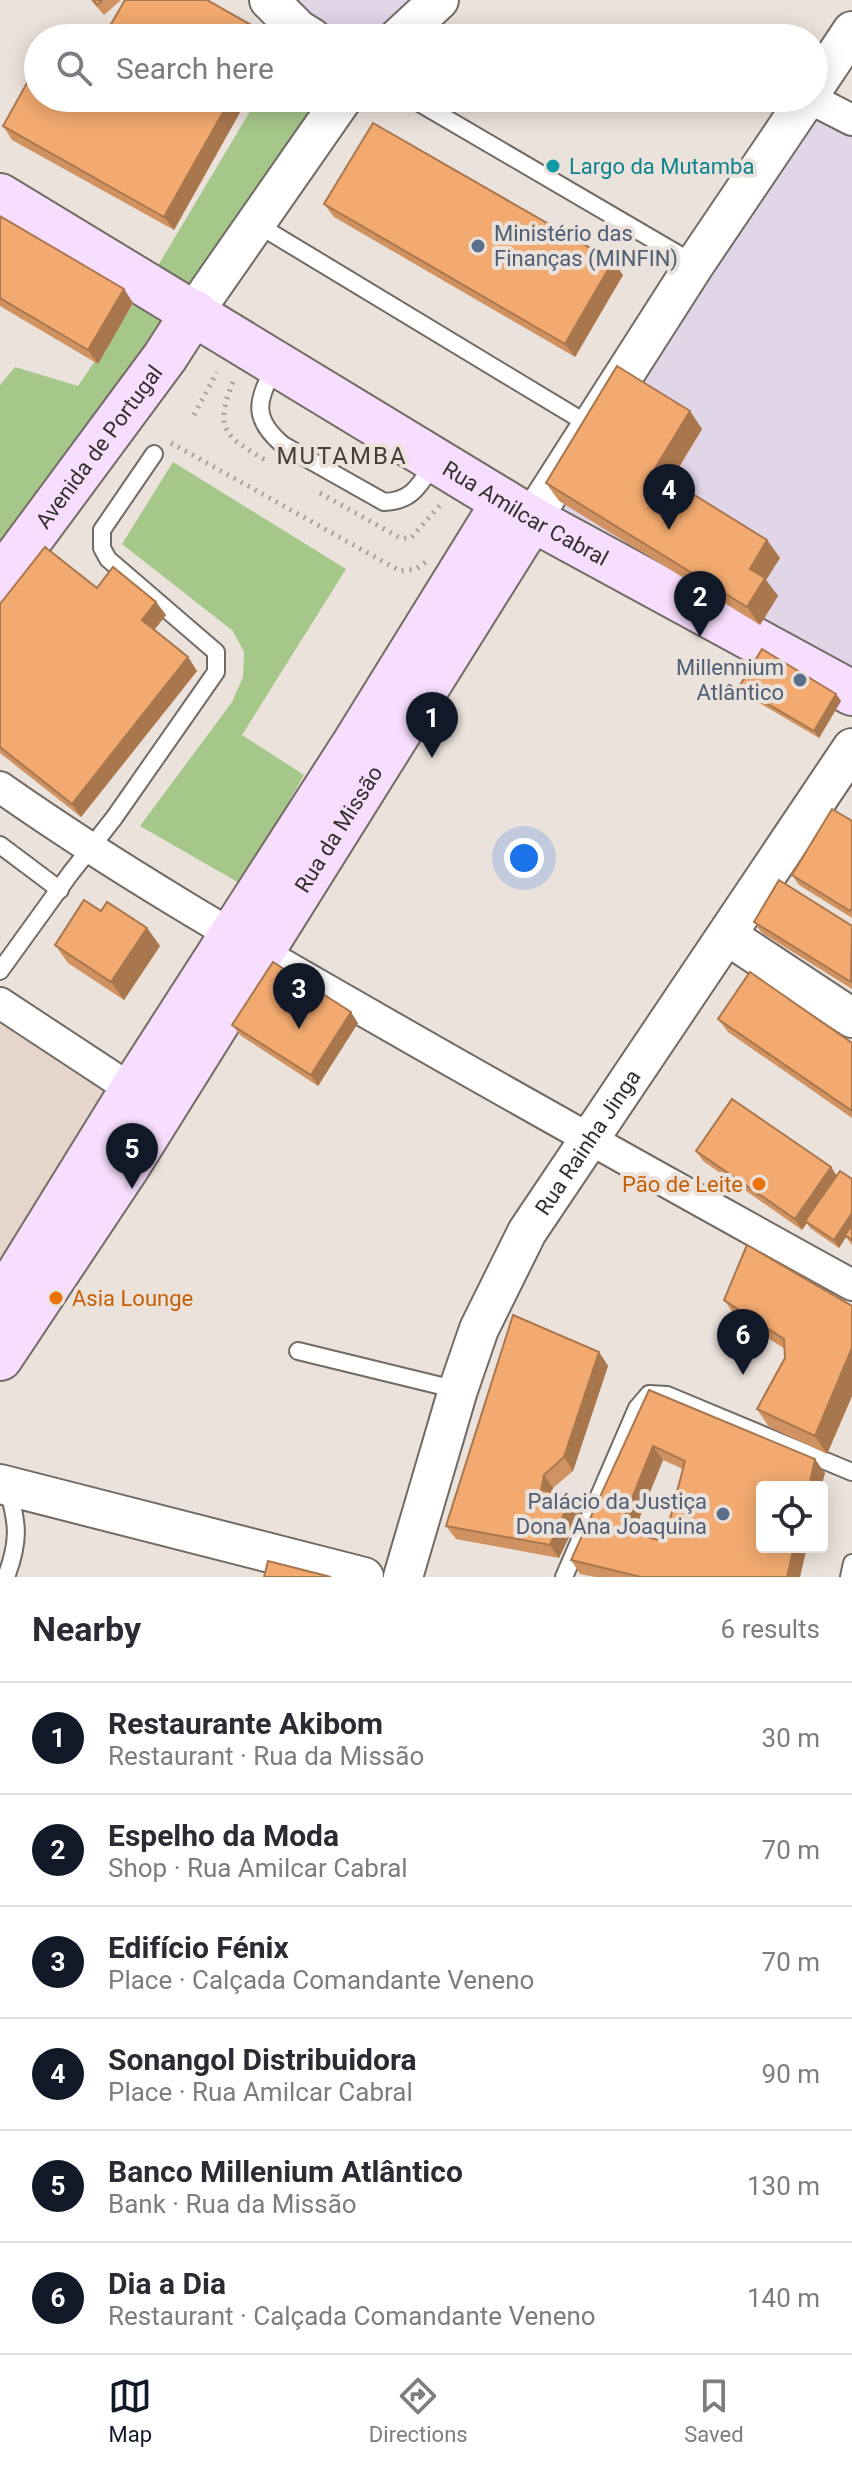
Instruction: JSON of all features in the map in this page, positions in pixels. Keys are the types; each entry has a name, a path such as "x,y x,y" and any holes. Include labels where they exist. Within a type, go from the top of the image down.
{"main road":[{"name":"Rua Amilcar Cabral","path":"0,196 435,462 852,693"},
{"name":"Avenida de Portugal","path":"0,580 165,357 194,312"},
{"name":"Rua da Missão","path":"0,1304 147,1100 247,944 355,743 518,510"},
{"name":"Rua da Missão","path":"0,1358 127,1167 147,1100"}],"street":[{"path":"269,0 293,24"},
{"path":"413,24 439,0"},
{"path":"828,67 852,31"},
{"path":"828,108 852,120"},
{"path":"194,312 333,112"},
{"name":"Rua da Missão","path":"518,510 591,426 695,264 798,112"},
{"name":"Rua Rainha Jinga","path":"403,1577 479,1329 527,1232 852,748"},
{"path":"0,787 247,944 587,1139 852,1285"},
{"path":"728,936 852,1018"},
{"path":"0,1003 147,1100"},
{"path":"3,1484 364,1577"}],"lane":[{"path":"435,112 695,264"},
{"path":"255,223 591,426"},
{"path":"276,365 259,398 261,417 270,434 283,445 384,502 401,501 415,491 435,462"},
{"path":"0,971 92,848 216,672 216,652 108,559 102,548 102,530 154,454"},
{"path":"0,845 60,890"},
{"path":"298,1351 458,1390"},
{"path":"564,1577 637,1408 649,1394 667,1395 852,1472"},
{"path":"3,1484 18,1522 15,1552 6,1577"},
{"path":"849,1577 852,1563"}],"path":[{"path":"194,415 217,372"},
{"path":"154,454 165,440 400,571 416,569 432,557"}],"shaded area":[{"path":"269,0 439,0 413,24 296,24"},
{"path":"828,108 852,120 852,692 532,519 798,112 828,112"},
{"path":"0,1003 132,1090 0,1304"}],"green space":[{"path":"250,112 334,112 0,578 0,385 15,367 78,386 147,284"},
{"path":"173,462 346,569 242,735 304,775 241,884 140,826 232,702 243,677 244,652 233,631 122,544"}],"building":[{"path":"125,0 207,0 249,24 111,24"},
{"path":"24,88 24,112 223,112 164,217 3,126"},
{"name":"Ministério das Finanças (MINFIN)","path":"373,123 613,261 565,344 324,204"},
{"path":"0,216 124,289 88,350 0,298"},
{"path":"617,366 690,411 654,470 767,540 750,569 765,578 747,607 546,483"},
{"path":"45,547 97,588 113,567 156,602 142,620 188,657 72,804 0,747 0,604"},
{"path":"762,649 836,694 814,731 739,687"},
{"path":"832,809 852,821 850,911 792,875"},
{"path":"779,880 852,926 851,982 754,922"},
{"path":"84,900 101,911 107,902 147,928 111,982 55,945"},
{"path":"273,962 351,1012 311,1075 232,1025"},
{"path":"750,972 852,1043 852,1111 718,1019"},
{"path":"732,1099 831,1167 795,1219 696,1151"},
{"path":"840,1171 852,1179 852,1213 834,1240 805,1221"},
{"path":"852,1225 852,1240 845,1235"},
{"path":"747,1245 852,1306 852,1348 815,1436 757,1409 785,1358 784,1339 724,1300"},
{"path":"513,1315 599,1352 564,1457 544,1475 541,1490 572,1496 550,1545 446,1526"},
{"name":"Palácio da Justiça Dona Ana Joaquina","path":"649,1390 815,1459 810,1481 756,1481 756,1553 793,1553 787,1577 641,1577 571,1560","holes":["653,1446 685,1461 664,1542 620,1528"]},
{"path":"268,1561 331,1577 264,1577"}],"place":[{"name":"Largo da Mutamba","path":"553,166"},
{"name":"Ministério das Finanças (MINFIN)","path":"478,246"},
{"name":"Sonangol Distribuidora","path":"669,530"},
{"name":"Espelho da Moda","path":"700,637"},
{"name":"Millennium Atlântico","path":"800,680"},
{"name":"Restaurante Akibom","path":"432,758"},
{"name":"Edifício Fénix","path":"299,1029"},
{"name":"Pão de Leite","path":"759,1184"},
{"name":"Banco Millenium Atlântico","path":"132,1189"},
{"name":"Asia Lounge","path":"56,1298"},
{"name":"Dia a Dia","path":"743,1375"},
{"name":"Palácio da Justiça Dona Ana Joaquina","path":"723,1514"}],"district":[{"name":"MUTAMBA","path":"342,456"}]}
